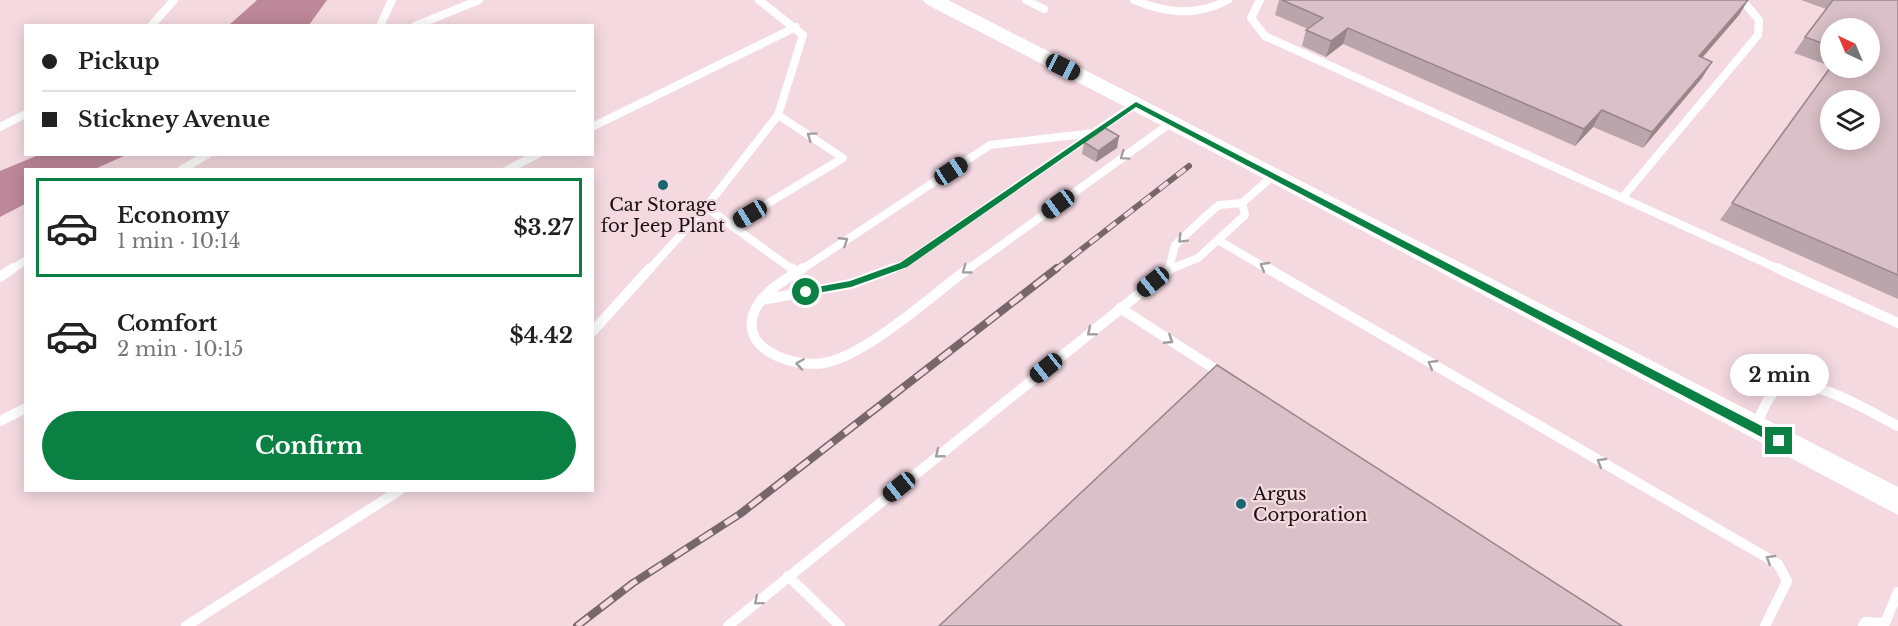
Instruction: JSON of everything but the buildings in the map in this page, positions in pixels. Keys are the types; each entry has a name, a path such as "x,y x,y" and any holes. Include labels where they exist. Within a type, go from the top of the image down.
{"street":[{"path":"933,0 1274,175 1898,502"}],"lane":[{"path":"153,24 174,0"},
{"path":"381,24 392,0"},
{"path":"420,24 479,0"},
{"path":"594,330 706,207 778,116 803,35 796,27 759,0"},
{"path":"1026,0 1044,9"},
{"path":"1134,0 1165,10 1182,12 1211,9 1228,0"},
{"path":"1260,0 1251,18 1265,36 1898,323"},
{"path":"1622,198 1758,35 1759,20 1742,0"},
{"path":"594,126 796,27"},
{"path":"761,300 851,284 903,265 1136,104"},
{"path":"0,127 24,115"},
{"path":"732,225 843,158 778,116"},
{"path":"1093,133 990,145 795,272 761,300 752,318 756,338 770,351 798,364 816,365 835,360 889,326 1172,122"},
{"path":"184,168 205,156"},
{"path":"511,168 534,156"},
{"path":"1169,269 1175,245 1206,216 1219,205 1242,203 1274,175"},
{"path":"728,626 1169,269 1198,258 1245,215 1242,203"},
{"path":"706,207 795,272"},
{"path":"1218,240 1778,564 1787,581 1764,626"},
{"path":"0,277 24,261"},
{"path":"1120,308 1231,380"},
{"path":"1754,428 1775,391 1784,385 1799,384 1819,388 1898,426"},
{"path":"0,421 24,409"},
{"path":"186,626 397,492"},
{"path":"788,576 840,626"},
{"path":"1863,626 1865,622 1886,624 1898,592"}],"shaded area":[{"path":"257,0 327,0 310,24 230,24"},
{"path":"36,156 124,156 97,168 24,168 24,205 0,217 0,171"}],"railway":[{"path":"1055,270 1189,166"},
{"path":"577,626 633,583 740,514 1057,268"}],"place":[{"name":"Car Storage for Jeep Plant","path":"663,185"},
{"name":"Argus Corporation","path":"1241,504"}],"route":[{"path":"806,292 851,284 879,276 903,265 1136,104 1779,441"}]}
